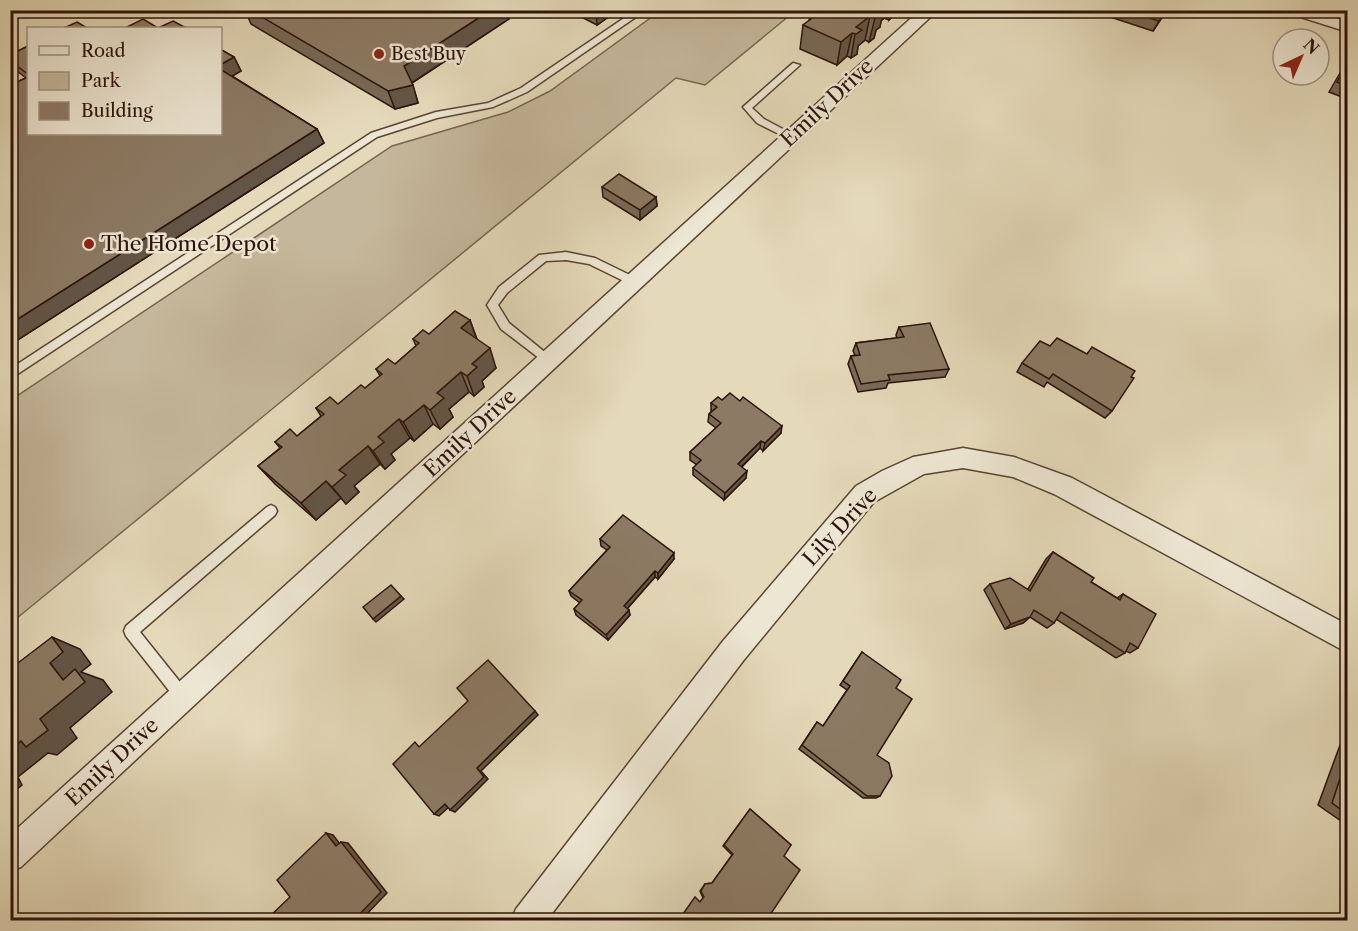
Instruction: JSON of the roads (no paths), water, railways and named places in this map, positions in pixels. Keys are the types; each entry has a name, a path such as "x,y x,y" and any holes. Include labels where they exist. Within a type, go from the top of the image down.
{"street":[{"name":"Emily Drive","path":"10,856 930,10"},
{"path":"1294,10 1347,27"},
{"name":"Lily Drive","path":"526,921 733,651 820,546 865,494 891,478 921,464 963,458 1014,467 1063,486 1347,640"}],"lane":[{"path":"10,375 374,135 436,115 490,105 524,90 642,10"},
{"path":"791,137 760,122 750,114 747,107 796,65"},
{"path":"548,361 505,326 492,304 503,290 543,258 566,256 591,261 634,282"},
{"path":"183,697 131,631 271,511"}],"place":[{"name":"Best Buy","path":"379,54"},
{"name":"The Home Depot","path":"89,244"}]}
